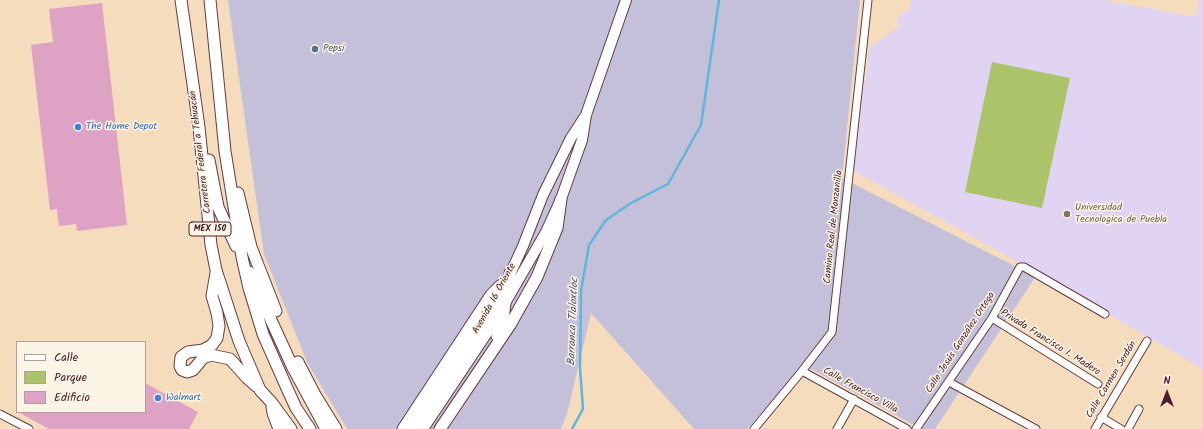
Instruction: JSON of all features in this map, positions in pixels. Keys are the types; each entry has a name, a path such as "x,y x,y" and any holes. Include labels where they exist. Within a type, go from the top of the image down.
{"main road":[{"path":"177,0 182,12"},
{"name":"Carretera Federal a Tehuacán","path":"181,0 199,127 211,245 216,270 239,341 260,390 272,403 291,429"},
{"name":"MEX 150","path":"210,0 228,168 242,257 249,288 263,334 296,408 310,429"},
{"path":"586,115 626,0"},
{"name":"Avenida 16 Oriente","path":"412,429 480,327 508,278 543,195 571,138 586,115"},
{"name":"Avenida 16 Oriente","path":"423,429 493,324 546,232 561,199 582,140 586,115"},
{"path":"199,127 208,155 218,207 261,295 293,368 326,429"},
{"path":"228,168 236,182 247,233 255,260 283,329 309,384 336,429"},
{"path":"440,429 510,325 537,277 557,228 561,199"},
{"path":"216,270 212,296 218,320 217,338 212,345 203,350 188,352 181,357 180,366 182,370 187,372 193,370 203,358 211,355 230,359 260,390"},
{"path":"434,429 495,340 503,321 508,278"},
{"path":"403,429 491,295 508,278"},
{"path":"272,403 273,413 279,429"}],"street":[{"name":"Camino Real de Manzanilla","path":"754,429 832,332 868,0"},
{"name":"Calle Jesús González Ortega","path":"916,429 992,318 1020,267 1024,267 1105,314"},
{"name":"Privada Francisco I. Madero","path":"992,318 1098,384"},
{"name":"Calle Carmen Serdán","path":"1094,429 1147,341"},
{"name":"Calle Francisco Villa","path":"802,371 907,429"},
{"path":"949,382 1036,429"},
{"path":"837,429 854,399"},
{"path":"1128,429 1139,409"},
{"path":"0,414 28,429"},
{"path":"1101,417 1121,429"}],"shaded area":[{"path":"228,0 860,0 842,178 1032,275 1034,279 935,429 921,429 804,365 747,429 694,429 591,313 567,414 561,429 347,429 307,362 264,254"},
{"name":"Universidad Tecnologica de Puebla","path":"911,0 1104,0 1195,17 1199,0 1203,0 1203,369 1009,257 852,170 870,47 899,27 897,19 905,11 909,12"}],"green space":[{"path":"992,62 1070,78 1042,208 965,192"}],"building":[{"name":"The Home Depot","path":"102,3 127,225 77,231 76,224 59,226 57,209 50,210 31,45 53,42 49,9"},
{"name":"Walmart","path":"146,384 198,412 189,429 49,429 20,413 146,413"}],"waterway":[{"name":"Barranca Tlaloxtloc","path":"572,429 583,409 580,368 581,291 589,245 606,220 631,203 668,184 701,125 719,0"}],"place":[{"name":"Pepsi","path":"315,49"},
{"name":"The Home Depot","path":"78,127"},
{"name":"Universidad Tecnologica de Puebla","path":"1067,214"},
{"name":"Walmart","path":"158,398"}]}
